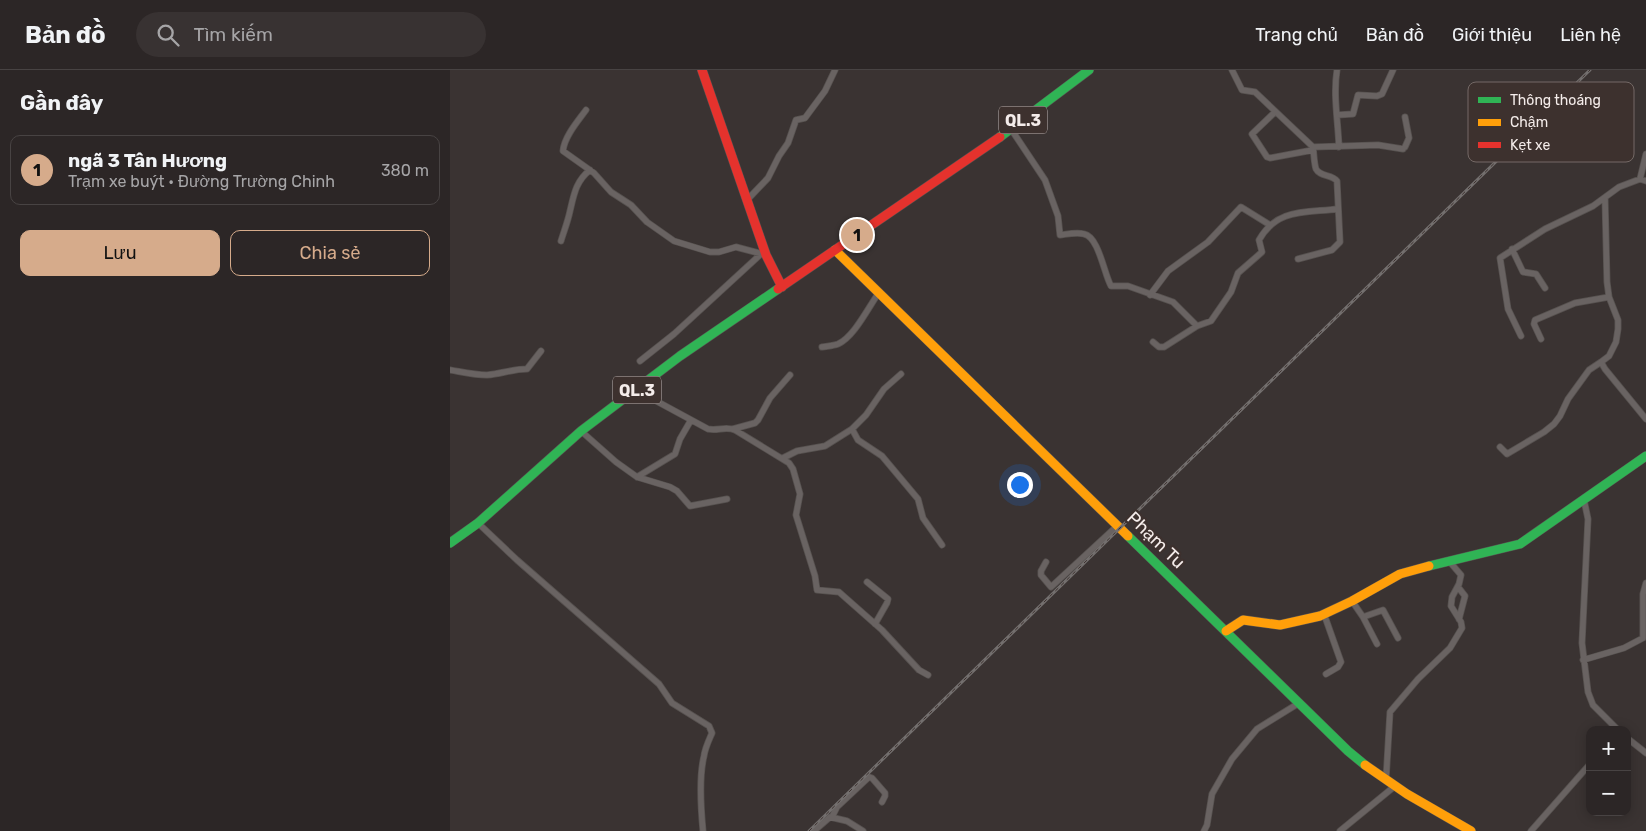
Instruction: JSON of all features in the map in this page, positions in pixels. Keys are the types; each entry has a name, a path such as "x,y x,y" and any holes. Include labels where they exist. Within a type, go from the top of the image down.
{"main road":[{"path":"702,70 748,199 764,254 782,286"},
{"name":"QL.3","path":"450,543 478,523 581,431 680,356 1011,129 1089,70"},
{"name":"Phạm Tu","path":"835,250 1359,761 1395,786 1471,831"},
{"path":"1226,632 1243,620 1280,624 1297,622 1324,614 1352,601 1400,574 1520,544 1646,456"}],"street":[{"path":"748,199 768,178 788,143 795,122 805,118 826,91 836,70"},
{"path":"1232,70 1242,90 1255,92 1313,149 1318,171 1332,176 1337,181 1340,242 1332,250 1298,259"},
{"path":"1337,70 1339,147"},
{"path":"1337,115 1353,114 1358,95 1377,96 1382,94 1393,70"},
{"path":"586,110 563,148 566,155 590,170 611,192 631,205 647,222 674,242 710,252 719,252 736,247 764,254"},
{"path":"1275,112 1252,134 1268,157 1313,149 1339,147 1378,145 1404,148 1410,138 1405,117"},
{"path":"1011,129 1045,180 1058,216 1060,235 1082,233 1088,235 1096,246 1111,286 1128,286 1173,302 1197,326"},
{"path":"1521,336 1508,309 1499,260 1502,255 1552,225 1594,206 1619,187 1643,180 1646,154"},
{"path":"561,241 571,210 572,197 580,179 590,170"},
{"path":"1500,447 1507,454 1554,424 1568,398 1589,370 1609,356 1616,342 1618,320 1609,297 1607,282 1605,198"},
{"path":"1150,295 1168,271 1208,242 1241,207 1270,225"},
{"path":"1153,342 1159,347 1164,347 1197,326 1211,321 1231,292 1238,274 1262,252 1259,240 1270,225 1286,215 1338,209"},
{"path":"1512,249 1523,272 1536,274 1545,288"},
{"path":"640,361 674,334 764,254"},
{"path":"822,347 838,344 842,341 857,325 878,294"},
{"path":"1541,339 1534,324 1535,320 1574,303 1609,297"},
{"path":"450,370 484,375 527,369 540,351"},
{"path":"1601,362 1646,418"},
{"path":"636,390 708,430 733,429 755,423 770,398 790,374"},
{"path":"783,458 797,451 825,446 852,430 866,415 884,389 901,374"},
{"path":"637,477 676,454 680,439 691,420"},
{"path":"733,429 783,458 792,468 800,494 796,515 815,576 817,590 839,592 875,624 919,670 928,676"},
{"path":"852,430 858,440 882,456 918,499 923,518 942,545"},
{"path":"581,431 611,458 637,477 670,487 690,506 727,499"},
{"path":"1584,500 1588,519 1582,622 1583,660 1590,700 1614,726"},
{"path":"478,523 517,560 659,684 672,703 709,726 712,733 705,751 703,764 701,808 703,831"},
{"path":"1046,562 1041,575 1051,587 1117,526"},
{"path":"1386,780 1390,712 1418,679 1451,647 1462,628 1451,606 1452,594 1458,587 1461,575 1448,561"},
{"path":"867,582 888,599 875,624"},
{"path":"1583,660 1624,648 1643,638 1643,594 1646,583"},
{"path":"1458,587 1465,596 1459,619"},
{"path":"1352,601 1377,644"},
{"path":"1363,617 1383,610 1398,638"},
{"path":"1324,614 1341,662 1338,667 1326,674"},
{"path":"1204,831 1207,825 1212,794 1232,759 1257,729 1299,703"},
{"path":"1631,741 1646,754"},
{"path":"1531,831 1586,769"},
{"path":"832,817 837,807 869,777 885,793 882,802"},
{"path":"1340,831 1395,786"},
{"path":"814,831 827,818 832,817 847,821 863,831"}],"railway":[{"path":"1578,82 1590,70"},
{"path":"809,831 1496,162"}],"traffic: fast":[{"path":"1000,137 1089,70"},
{"path":"450,543 478,523 581,431 680,356 778,289"},
{"path":"1429,566 1520,544 1646,456"},
{"path":"1128,536 1348,751 1365,765"}],"traffic: slow":[{"path":"835,250 1128,536"},
{"path":"1226,631 1243,620 1280,625 1320,616 1352,601 1400,574 1429,566"},
{"path":"1365,765 1407,794 1471,831"}],"traffic: jam":[{"path":"702,70 766,255 782,287"},
{"path":"778,289 1000,137"}],"place":[{"name":"ngã 3 Tân Hương","path":"857,235"}]}
